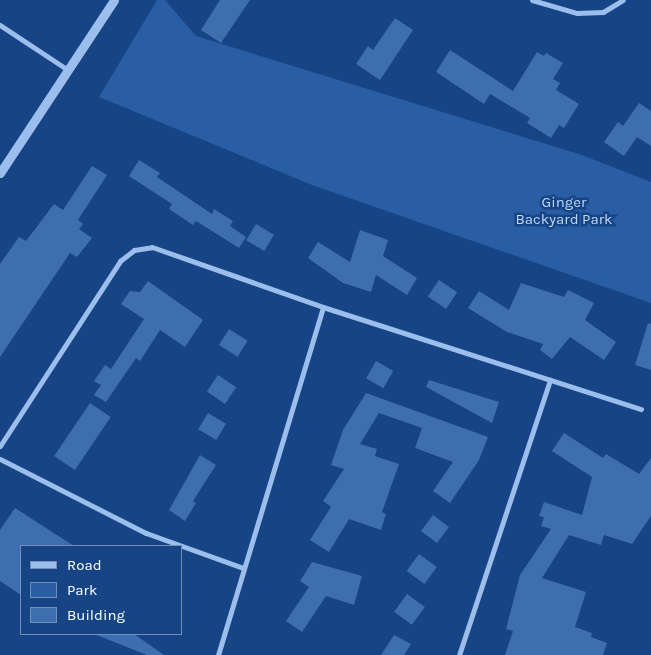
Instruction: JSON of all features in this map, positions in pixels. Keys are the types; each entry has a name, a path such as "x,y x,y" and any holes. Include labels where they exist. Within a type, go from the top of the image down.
{"street":[{"path":"0,172 114,0"},
{"path":"532,0 577,13 603,12 623,0"},
{"path":"0,25 68,70"},
{"path":"0,446 120,261 134,250 152,247 323,307 641,409"},
{"path":"218,655 242,568 323,307"},
{"path":"459,655 550,380"},
{"path":"0,459 146,533 179,545"},
{"path":"182,546 242,568"}],"green space":[{"name":"Ginger Backyard Park","path":"157,0 165,0 196,36 582,155 651,182 651,303 312,185 99,97"}],"building":[{"path":"220,0 250,0 221,43 201,30"},
{"path":"395,18 413,30 380,80 356,64 368,46 373,50"},
{"path":"450,50 513,91 537,52 544,56 546,53 563,63 553,79 560,83 556,90 579,104 564,128 559,125 551,138 527,123 530,118 490,94 484,104 436,72"},
{"path":"639,103 651,111 651,146 637,137 624,156 604,142 618,122 623,126"},
{"path":"139,160 160,173 157,177 212,214 214,209 233,221 230,226 246,237 239,248 196,221 193,225 169,209 172,204 129,176"},
{"path":"92,166 107,175 78,220 83,224 79,229 92,238 77,257 70,253 0,357 0,264 19,237 26,241 54,204 63,210"},
{"path":"256,224 274,235 264,251 246,240"},
{"path":"360,230 388,240 383,256 417,278 407,295 376,275 371,292 343,283 308,258 318,242 350,262"},
{"path":"439,280 457,292 446,309 428,297"},
{"path":"148,281 203,320 185,347 160,330 140,361 136,358 106,402 94,395 101,385 94,381 105,365 111,369 144,319 121,304 130,291 140,292"},
{"path":"521,283 564,297 568,290 594,303 585,320 616,342 604,360 570,337 552,359 540,350 543,344 507,332 468,308 479,291 509,310"},
{"path":"648,323 651,324 651,370 635,365"},
{"path":"229,329 248,341 238,357 219,345"},
{"path":"376,361 393,371 383,388 366,378"},
{"path":"218,375 236,387 225,404 207,392"},
{"path":"429,380 499,402 492,423 426,387"},
{"path":"366,393 488,437 479,460 450,503 433,491 453,462 415,448 422,428 379,413 360,444 377,449 375,456 399,464 382,512 386,514 381,530 349,519 329,552 310,540 331,507 323,501 344,469 331,465 343,430"},
{"path":"90,403 111,417 75,470 54,456"},
{"path":"208,413 226,424 216,440 198,429"},
{"path":"564,433 603,458 606,454 639,474 651,458 651,516 632,544 604,535 601,545 569,535 542,578 586,592 575,627 592,633 591,637 607,643 603,655 505,655 513,631 506,629 520,575 551,529 541,526 544,517 539,516 544,502 582,515 592,477 552,451"},
{"path":"200,455 216,465 193,501 196,503 185,521 169,510"},
{"path":"15,508 72,545 20,545 20,594 0,581 0,530"},
{"path":"433,515 449,527 437,543 421,531"},
{"path":"419,554 437,567 424,584 407,571"},
{"path":"312,562 362,576 354,605 326,596 302,632 286,621 309,587 300,581"},
{"path":"407,594 425,607 412,625 394,612"},
{"path":"97,635 135,635 164,655 147,655"},
{"path":"394,635 411,644 404,655 381,655"}]}
